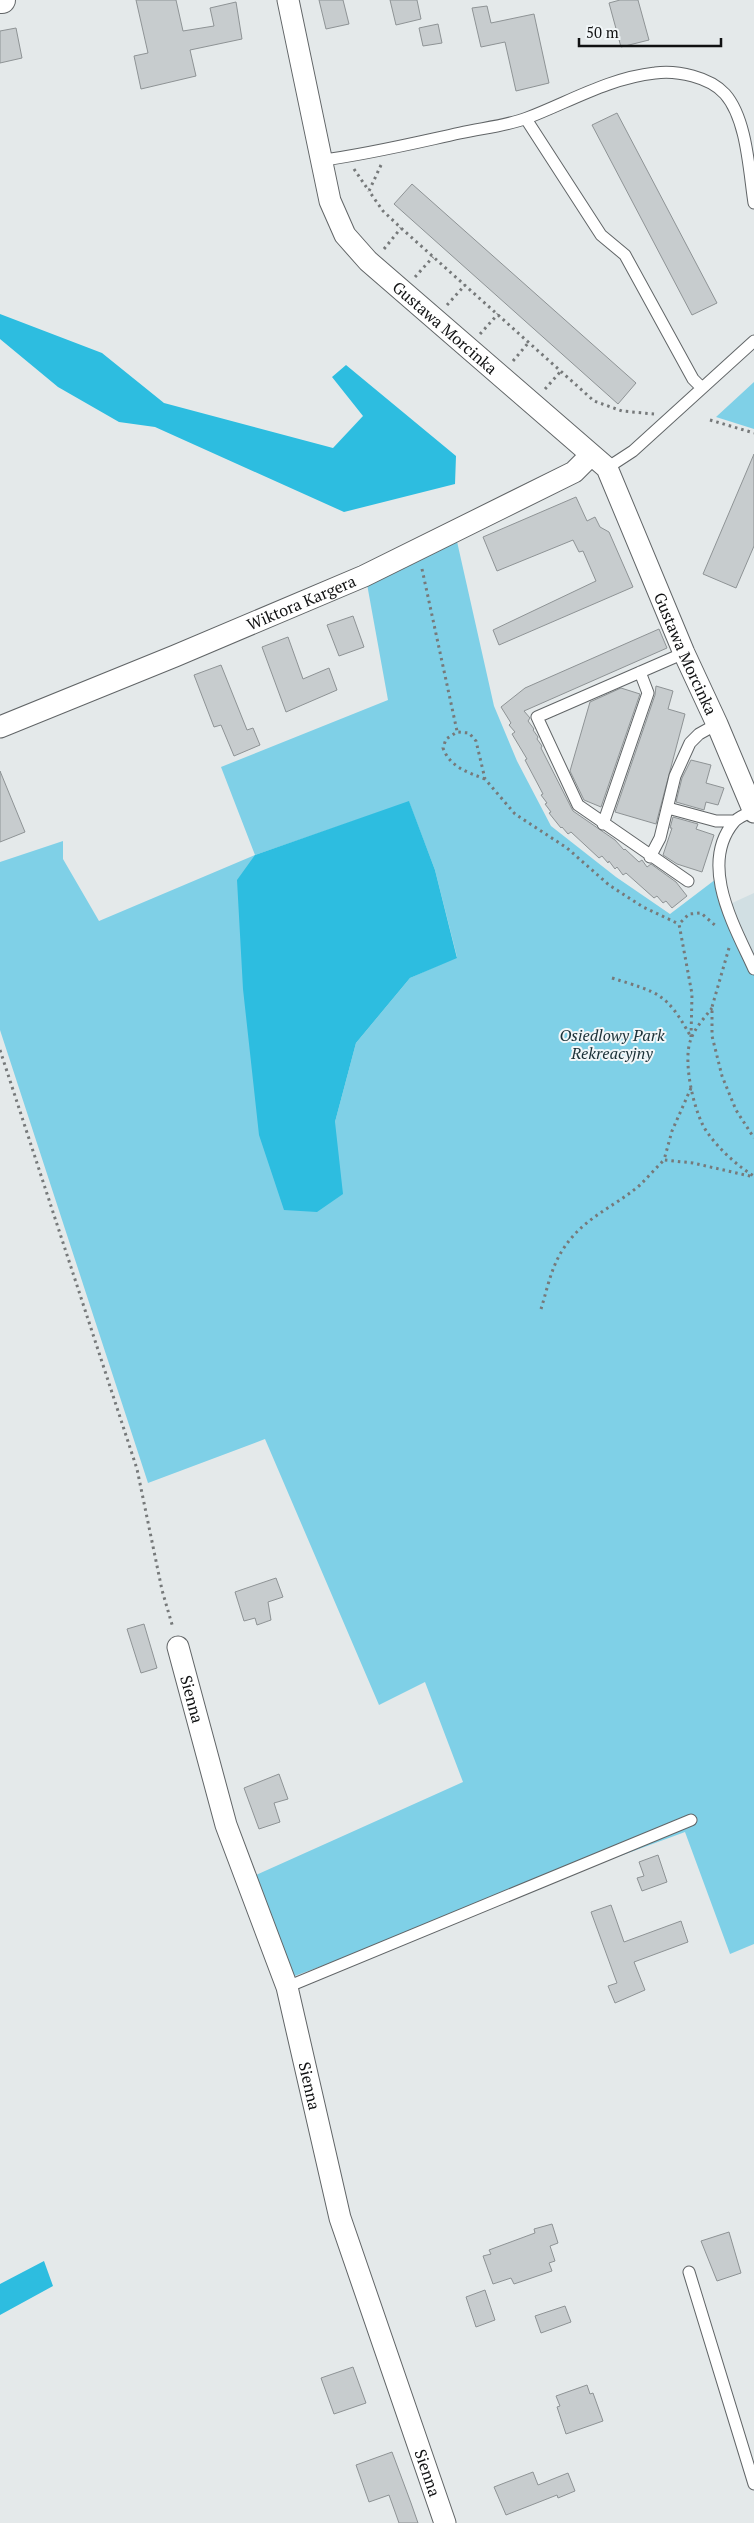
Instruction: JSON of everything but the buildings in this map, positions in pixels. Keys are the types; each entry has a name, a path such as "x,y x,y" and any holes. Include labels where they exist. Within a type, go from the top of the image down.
{"street":[{"name":"Gustawa Morcinka","path":"288,0 330,201 337,220 356,249 607,468 684,653 754,811"},
{"name":"Wiktora Kargera","path":"0,727 364,576 574,472 591,455"},
{"name":"Sienna","path":"178,1647 226,1825 287,1987 340,2218 445,2523"}],"lane":[{"path":"322,160 382,150 526,119 574,96 636,76 657,72 698,78 714,85 726,95 736,111 741,125 754,203"},
{"path":"526,119 601,235 625,255 693,379 702,388"},
{"path":"607,468 634,451 754,341"},
{"path":"684,653 536,717 578,805 650,857 688,881"},
{"path":"603,824 648,693 640,672"},
{"path":"650,857 660,838 676,776 690,743 699,734 717,724"},
{"path":"668,808 716,821 735,821 754,811"},
{"path":"735,821 722,842 719,859 720,876 727,908 754,969"},
{"path":"287,1987 691,1820"},
{"path":"689,2272 754,2484"}],"path":[{"path":"369,191 383,160 382,150"},
{"path":"348,156 349,162 383,211 594,401 622,411 649,412 655,415"},
{"path":"379,254 401,228"},
{"path":"411,282 433,257"},
{"path":"443,310 465,285"},
{"path":"476,339 498,314"},
{"path":"508,367 529,342"},
{"path":"540,395 561,371"},
{"path":"648,421 661,409"},
{"path":"710,420 754,433"},
{"path":"418,549 457,732"},
{"path":"485,779 476,741 469,733 457,732 446,740 443,748 447,758 454,765 485,779 515,814 568,848 609,885 643,907 679,924"},
{"path":"679,924 689,914 701,913 714,922 718,929"},
{"path":"679,924 692,994 688,1069 691,1088 706,1130 727,1155 754,1177"},
{"path":"725,943 728,950"},
{"path":"733,944 728,950 712,1007 712,1036 722,1076 736,1110 754,1138"},
{"path":"612,978 654,991 667,1001 691,1038"},
{"path":"691,1038 712,1007"},
{"path":"0,1050 137,1469 162,1590 178,1647"},
{"path":"541,1309 561,1252 576,1233 605,1208 640,1185 664,1160 672,1131 691,1088"},
{"path":"664,1160 693,1163 754,1177"}],"shaded area":[{"path":"0,314 102,353 164,403 333,448 363,416 332,377 346,365 456,456 455,484 344,512 155,427 119,422 58,387 0,339"},
{"path":"409,801 435,870 457,958 410,978 356,1043 335,1122 343,1194 317,1212 284,1210 259,1135 243,989 237,880 255,855"},
{"path":"754,893 754,958 730,904"},
{"path":"44,2261 53,2286 0,2315 0,2284"}],"green space":[{"path":"754,382 754,429 716,417"},
{"name":"Osiedlowy Park Rekreacyjny","path":"456,537 494,706 517,761 551,826 616,877 670,914 720,876 754,969 754,1944 730,1954 685,1832 292,1977 256,1875 463,1782 425,1682 379,1705 265,1439 148,1483 0,1030 0,862 63,841 63,859 99,921 255,855 221,767 388,700 367,584","holes":["409,802 435,870 457,957 410,978 356,1043 335,1122 255,855"]}]}
